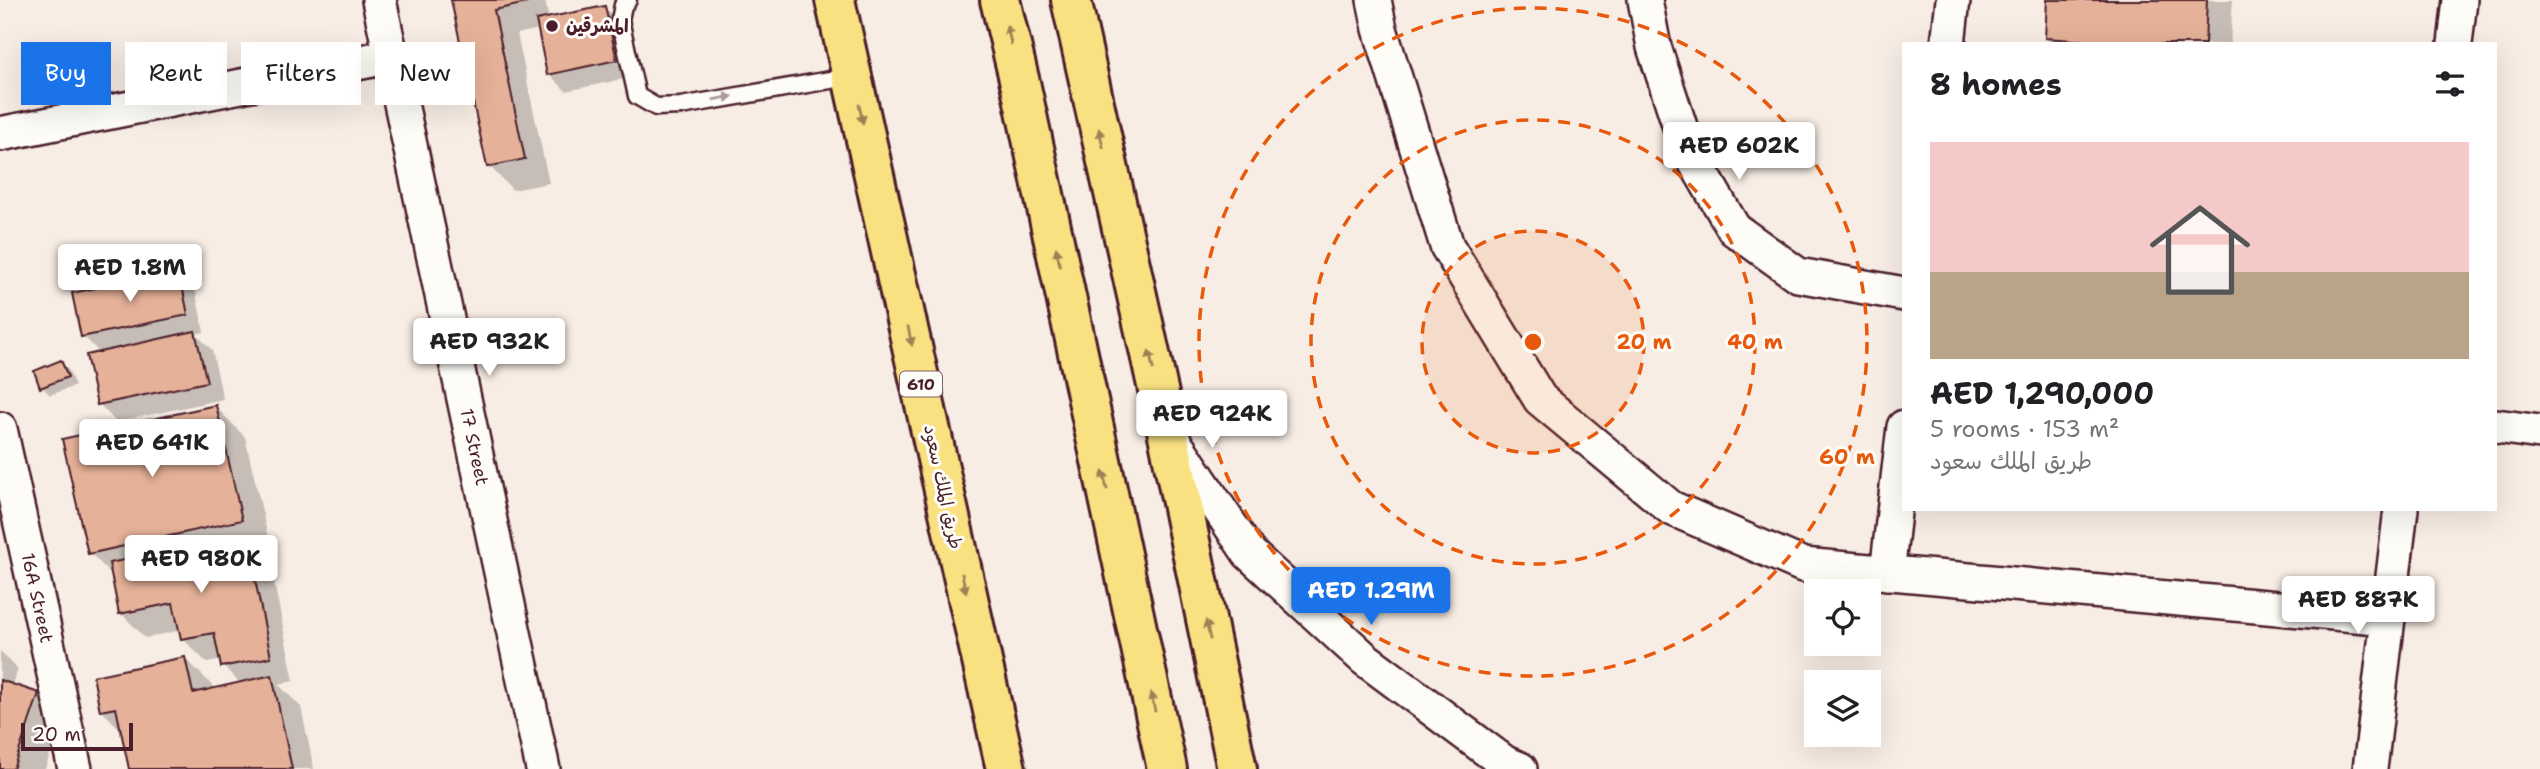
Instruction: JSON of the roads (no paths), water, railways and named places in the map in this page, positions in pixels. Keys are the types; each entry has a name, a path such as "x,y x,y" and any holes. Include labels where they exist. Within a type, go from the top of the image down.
{"main road":[{"name":"طريق الملك سعود","path":"835,0 1006,769"},
{"path":"1000,0 1024,100 1167,769"},
{"path":"1071,0 1167,430 1237,769"}],"street":[{"name":"17 Street","path":"379,0 389,42"},
{"path":"1374,0 1380,29 1447,246 1541,399 1671,508 1803,565 2388,618"},
{"path":"1645,0 1654,47 1687,148 1734,229 1798,275 1902,294"},
{"path":"1948,42 1953,0"},
{"path":"2455,42 2460,0"},
{"path":"0,134 375,59"},
{"name":"17 Street","path":"402,105 543,769"},
{"path":"2497,426 2540,432"},
{"name":"16A Street","path":"0,429 13,550 75,769"},
{"path":"1167,430 1249,553 1365,659 1505,763 1520,769"},
{"path":"1887,573 1902,444"},
{"path":"2370,769 2400,511"}],"lane":[{"path":"628,0 623,5 620,20 636,96 656,107 681,106 853,76"}],"place":[{"name":"المشرقين","path":"552,26"}]}
